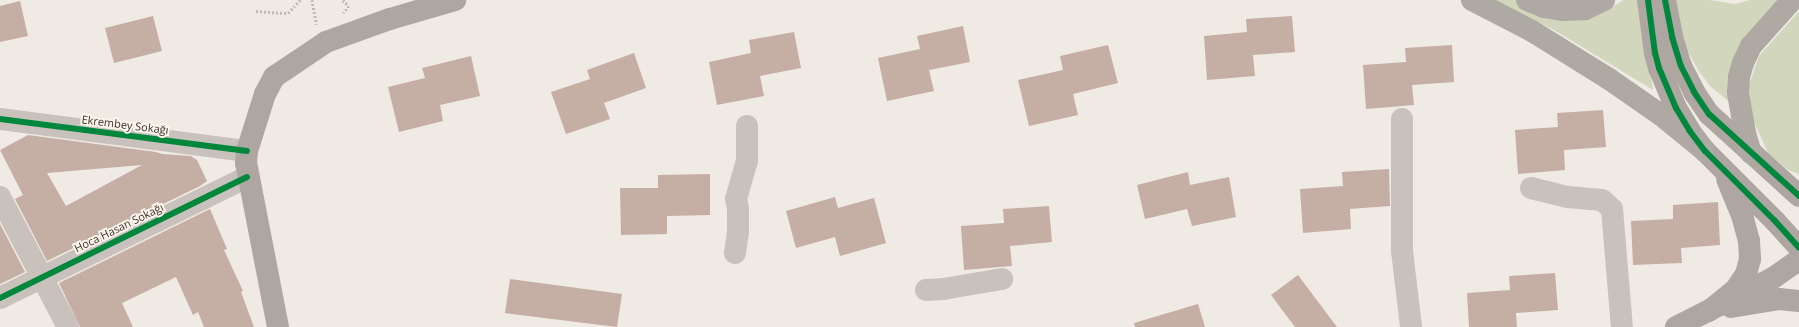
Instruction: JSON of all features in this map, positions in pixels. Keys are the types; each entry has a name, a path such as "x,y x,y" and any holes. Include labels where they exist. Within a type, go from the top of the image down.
{"highway":[{"path":"1472,0 1532,31 1609,79 1661,115 1705,151"},
{"path":"1527,0 1544,7 1562,10 1585,9 1604,0"},
{"path":"1751,153 1745,133 1738,93 1739,77 1743,63 1751,46 1792,0"}],"main road":[{"path":"278,327 248,177 247,151 265,94 274,77 326,42 370,25 455,0"},
{"path":"1648,0 1655,53 1665,84 1689,130 1705,151 1799,248"},
{"path":"1665,0 1672,37 1680,66 1694,92 1709,114 1799,196"},
{"path":"1708,311 1736,289 1746,274 1750,259 1750,241 1743,218 1722,168"},
{"path":"1772,172 1799,179"},
{"path":"1676,327 1773,278 1799,260"},
{"path":"1708,311 1779,299 1799,301"}],"street":[{"name":"Ekrembey Sokağı","path":"0,119 247,151"},
{"path":"1402,119 1402,251 1410,327"},
{"path":"735,253 738,232 738,209 736,199 747,161 747,126"},
{"name":"Hoca Hasan Sokağı","path":"0,298 40,277 248,177"},
{"path":"1531,188 1568,197 1602,200 1612,209 1622,327"},
{"path":"0,197 40,277 68,327"},
{"path":"926,290 943,289 1002,279"}],"path":[{"path":"256,11 288,13 300,0"}],"green space":[{"path":"1495,0 1517,0 1603,12 1624,0 1640,0 1653,90 1554,30"},
{"path":"1674,0 1710,0 1735,4 1750,0 1781,0 1728,87 1728,101 1710,86 1698,70 1686,48"},
{"path":"1799,11 1799,174 1788,170 1768,153 1750,113 1749,85 1759,56"}],"building":[{"path":"20,1 28,36 0,42 0,6"},
{"path":"153,16 162,51 114,63 105,28"},
{"path":"1292,16 1295,52 1253,55 1255,76 1207,80 1204,36 1247,32 1246,19"},
{"path":"963,26 970,62 929,70 934,91 887,101 878,58 920,49 917,36"},
{"path":"794,32 801,68 760,76 764,96 717,105 709,62 751,53 749,40"},
{"path":"1108,45 1118,83 1073,94 1078,115 1029,126 1018,80 1063,70 1060,56"},
{"path":"1452,45 1454,82 1412,85 1414,105 1366,109 1363,65 1406,62 1405,48"},
{"path":"634,53 646,88 604,103 610,119 566,134 551,92 590,79 587,70"},
{"path":"471,56 480,96 440,105 443,121 399,132 388,87 425,78 422,68"},
{"path":"1603,110 1606,147 1564,150 1565,170 1518,174 1515,130 1558,127 1557,113"},
{"path":"28,135 162,154 191,156 197,160 207,181 200,186 47,261 15,199 23,195 0,150","holes":["142,165 66,206 47,173"]},
{"path":"1389,169 1390,206 1350,209 1351,229 1303,233 1300,189 1343,186 1342,172"},
{"path":"1188,172 1190,185 1229,177 1236,217 1192,226 1187,209 1145,219 1137,185"},
{"path":"710,174 710,215 667,216 667,234 621,235 620,188 658,188 658,175"},
{"path":"835,197 838,208 874,198 886,243 840,256 835,237 796,248 786,211"},
{"path":"1718,202 1720,245 1681,248 1682,263 1633,265 1631,221 1673,219 1673,205"},
{"path":"1049,206 1052,242 1010,246 1012,266 964,270 961,226 1004,223 1003,209"},
{"path":"210,209 227,249 224,250 243,291 241,292 254,327 204,327 198,312 193,315 176,277 122,303 133,327 80,327 59,283"},
{"path":"0,224 25,272 0,284"},
{"path":"1555,273 1558,310 1516,313 1517,327 1469,327 1467,293 1510,290 1509,276"},
{"path":"1298,275 1337,327 1295,327 1271,295"},
{"path":"510,279 622,294 617,327 505,313"},
{"path":"1198,304 1205,327 1135,327 1134,323"}],"cycle path":[{"path":"1648,0 1655,53 1659,68 1676,108 1689,130 1705,151 1775,221 1799,248"},
{"path":"1665,0 1672,37 1681,66 1694,92 1709,114 1799,196"},
{"path":"0,119 247,151"},
{"path":"0,298 247,177"}]}
